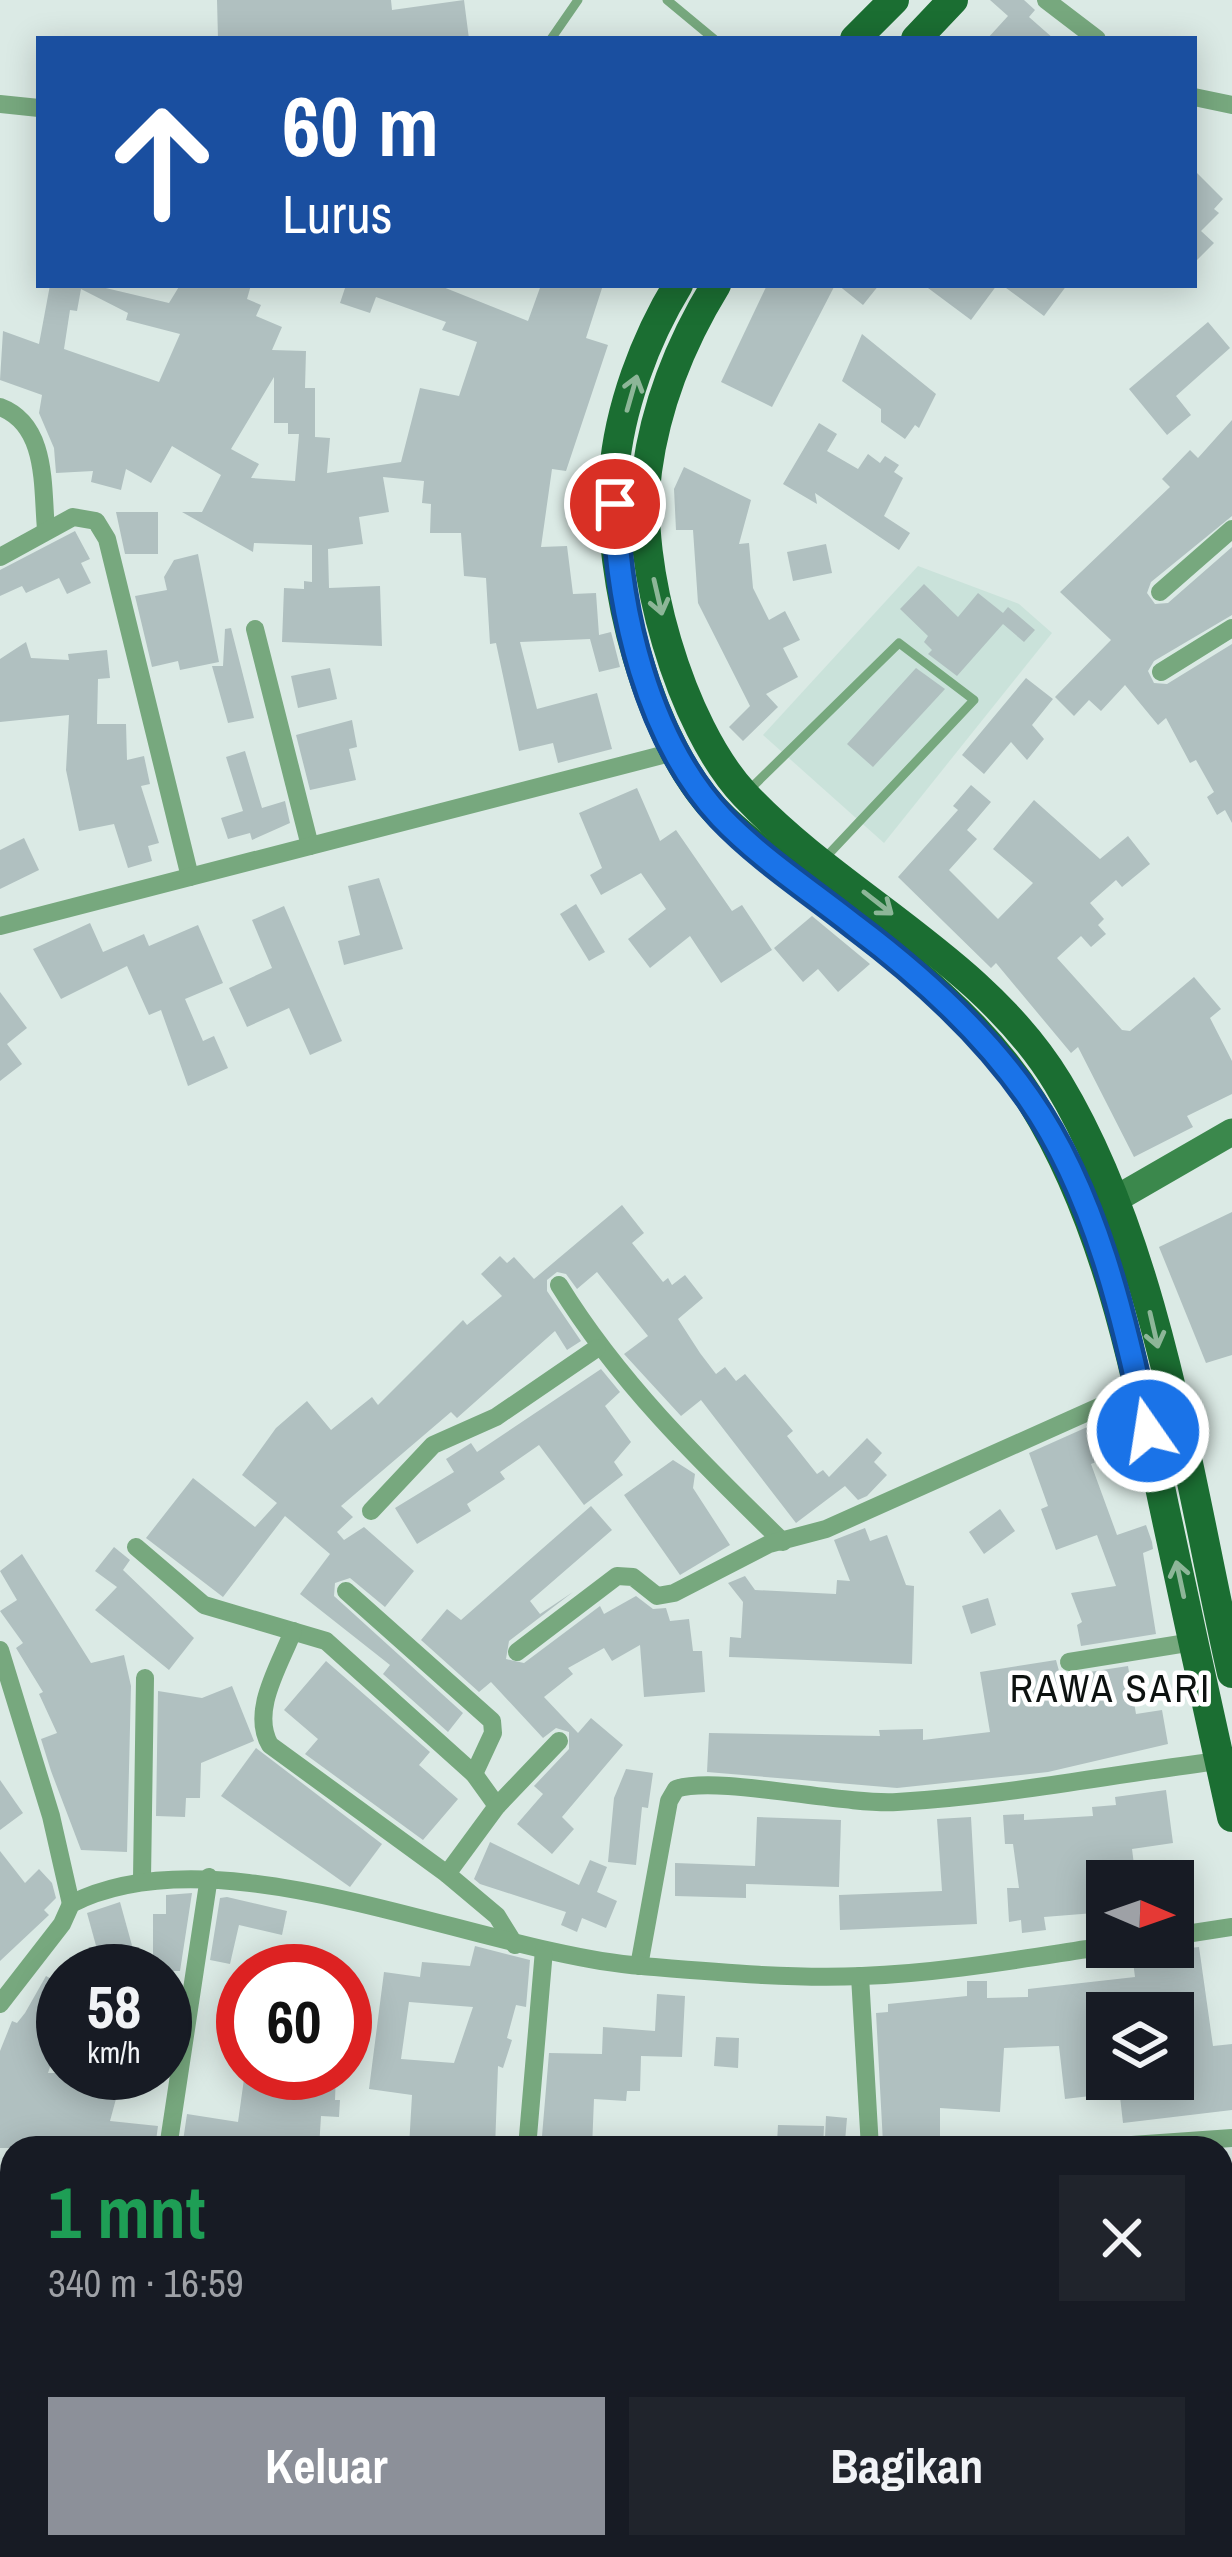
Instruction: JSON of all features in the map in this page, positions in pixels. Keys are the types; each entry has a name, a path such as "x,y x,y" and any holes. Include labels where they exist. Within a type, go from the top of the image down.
{"main road":[{"path":"858,36 894,0"},
{"path":"919,36 953,0"},
{"path":"678,288 632,388 614,472 624,598 674,752 721,816 883,947 976,1033 1031,1100 1090,1223 1139,1389 1232,1817"},
{"path":"714,288 693,322 663,397 646,475 647,533 656,592 702,737 744,794 903,922 1030,1044 1058,1083 1121,1208 1231,1662"},
{"path":"1121,1208 1232,1132"},
{"path":"1090,1223 1232,1153"}],"street":[{"path":"1046,0 1093,36"},
{"path":"1197,98 1232,105"},
{"path":"0,104 36,108"},
{"path":"0,407 27,426 39,454 46,529"},
{"path":"0,557 73,517 96,521 106,539 190,877"},
{"path":"1160,592 1232,529"},
{"path":"1162,672 1232,628"},
{"path":"255,629 310,846"},
{"path":"0,926 674,752"},
{"path":"559,1285 598,1348 672,1436 783,1541"},
{"path":"371,1511 433,1445 496,1418 598,1348"},
{"path":"518,1652 617,1576 633,1576 657,1596 674,1593 783,1541 826,1529 1139,1389"},
{"path":"136,1547 204,1605 326,1641 473,1774 497,1806"},
{"path":"346,1592 484,1711 493,1733 473,1774"},
{"path":"293,1631 262,1711 260,1729 269,1744 447,1874 496,1916 515,1945"},
{"path":"1069,1662 1193,1642"},
{"path":"0,1650 51,1816 71,1904 62,1924 0,2004"},
{"path":"142,1879 145,1678"},
{"path":"447,1874 497,1806 559,1741"},
{"path":"639,1966 669,1801 686,1786 897,1802 1220,1761"},
{"path":"71,1904 142,1879 208,1877 428,1918 544,1951 639,1966 860,1976 1086,1949"},
{"path":"170,2136 208,1877"},
{"path":"1194,1933 1232,1927"},
{"path":"528,2136 544,1951"},
{"path":"860,1976 869,2136"}],"lane":[{"path":"553,36 578,0"},
{"path":"667,0 710,36"},
{"path":"721,816 899,643 974,700 803,885"}],"shaded area":[{"path":"918,566 1019,604 1052,633 884,843 763,735"}],"building":[{"path":"217,0 391,0 392,10 464,0 469,36 218,36"},
{"path":"990,0 1024,0 1035,10 1029,17 1051,36 990,36 1008,16"},
{"path":"1197,173 1223,199 1214,209 1219,213 1201,231 1214,243 1197,260"},
{"path":"49,288 106,288 169,303 178,288 250,288 247,299 261,305 256,316 282,327 272,350 306,351 305,388 315,388 315,437 330,438 327,473 401,462 420,388 459,396 477,342 442,330 446,322 376,297 370,313 340,303 345,288 446,288 528,321 540,288 602,288 586,338 608,345 566,471 552,469 541,547 567,546 573,594 596,593 599,635 611,632 620,667 599,672 590,639 520,642 537,709 597,693 612,749 558,763 553,743 519,751 496,643 490,644 486,578 464,576 461,533 430,533 431,504 422,503 424,481 383,477 389,512 359,517 363,544 328,549 329,588 380,586 382,646 282,642 284,588 304,589 304,581 312,582 312,545 254,543 253,552 182,512 202,512 221,475 172,446 151,483 126,469 121,490 91,482 93,471 56,473 54,448 39,413 42,395 0,380 3,331 39,344","holes":["81,289 128,313 126,320 180,334 159,382 64,349 70,310 77,311","274,377 274,423 288,423 288,434 299,434 295,481 251,478 259,464 231,449"]},
{"path":"766,288 833,288 772,407 721,382"},
{"path":"842,288 877,288 863,305"},
{"path":"928,288 995,288 971,320"},
{"path":"1006,288 1065,288 1044,316"},
{"path":"1208,322 1230,348 1176,396 1191,415 1167,435 1129,389"},
{"path":"862,334 936,394 919,428 915,425 905,439 881,422 881,409 842,381"},
{"path":"1232,420 1232,516 1151,582 1147,593 1155,604 1168,603 1232,547 1232,615 1154,661 1148,671 1154,683 1167,684 1232,644 1232,823 1225,810 1217,815 1207,797 1214,792 1196,760 1190,763 1166,718 1158,725 1125,685 1101,711 1089,700 1074,716 1055,697 1111,640 1060,592 1170,487 1162,479 1190,450 1198,458"},
{"path":"819,423 837,434 827,451 858,469 868,454 880,463 885,456 899,465 894,472 903,478 884,516 910,533 899,550 815,493 817,504 783,484"},
{"path":"684,467 751,500 739,544 749,543 753,588 769,620 785,611 800,640 783,648 798,677 766,694 778,707 743,741 729,727 750,706 698,603 693,530 676,530 674,489"},
{"path":"116,512 158,512 158,554 125,554"},
{"path":"75,531 90,559 81,563 91,583 67,594 59,578 26,593 22,586 0,596 0,570"},
{"path":"826,544 832,573 793,581 787,552"},
{"path":"198,554 219,662 180,670 178,661 152,667 135,596 167,590 164,577 174,560"},
{"path":"924,584 958,617 978,593 1003,613 1008,607 1035,630 1024,642 1003,624 957,676 928,654 932,650 924,642 928,636 900,609"},
{"path":"231,628 254,718 228,723 212,666 223,666 225,629"},
{"path":"26,642 31,658 69,660 68,654 107,650 110,678 98,679 97,724 126,724 127,760 144,756 150,784 141,786 159,843 148,846 152,861 128,868 114,824 79,831 66,770 69,715 0,722 0,659"},
{"path":"330,668 337,699 298,708 291,676"},
{"path":"916,668 945,689 873,767 847,744"},
{"path":"1026,678 1053,699 1032,725 1044,739 1027,760 1011,742 984,774 962,755"},
{"path":"352,720 357,747 349,749 356,780 310,790 296,735"},
{"path":"245,751 262,808 285,801 290,823 252,840 250,833 228,839 221,818 243,811 226,757"},
{"path":"971,785 991,802 967,830 977,839 949,870 998,919 1033,883 993,849 1034,800 1100,859 1128,836 1150,864 1122,887 1116,880 1090,903 1104,919 1098,925 1106,934 1091,947 1081,936 1057,958 1122,1030 1130,1031 1194,977 1221,1009 1210,1018 1232,1061 1232,1094 1187,1116 1193,1127 1134,1157 1078,1047 1071,1053 996,963 991,968 898,877 958,810 953,806"},
{"path":"637,788 660,841 676,830 732,911 742,905 772,950 721,983 690,936 650,968 628,939 666,909 641,873 601,895 590,875 602,868 579,813"},
{"path":"24,838 39,870 0,889 0,850"},
{"path":"379,878 403,949 344,965 338,941 360,935 348,886"},
{"path":"576,904 605,952 589,961 560,914"},
{"path":"284,906 342,1041 310,1055 289,1008 247,1027 229,988 272,968 252,920"},
{"path":"812,916 870,964 838,992 818,969 803,982 774,948"},
{"path":"90,923 103,952 144,934 149,946 198,925 223,983 185,999 203,1041 214,1036 228,1068 188,1086 161,1010 149,1015 127,966 61,999 33,949"},
{"path":"0,992 27,1028 7,1044 22,1064 0,1081"},
{"path":"622,1205 644,1233 632,1243 663,1282 668,1278 672,1285 685,1275 703,1298 678,1319 700,1353 716,1374 725,1367 736,1381 745,1374 793,1431 787,1436 817,1474 823,1470 829,1477 867,1438 882,1453 874,1462 887,1475 867,1496 858,1500 845,1486 796,1523 701,1400 681,1416 624,1354 648,1336 597,1272 577,1289 566,1274 557,1272 547,1280 547,1291 581,1341 567,1350 555,1331 457,1418 451,1412 341,1506 353,1517 337,1532 344,1540 364,1527 414,1571 385,1607 350,1578 335,1583 334,1596 463,1713 448,1732 383,1674 390,1665 300,1594 330,1554 285,1516 223,1597 146,1538 193,1478 255,1527 277,1503 242,1475 276,1428 307,1401 331,1430 372,1397 378,1405 463,1320 467,1325 502,1296 481,1274 500,1256 507,1263 514,1257 534,1279"},
{"path":"1232,1212 1232,1355 1206,1363 1159,1247"},
{"path":"601,1369 620,1392 605,1406 631,1442 614,1462 623,1475 584,1505 539,1445 500,1472 505,1479 467,1504 471,1511 417,1544 395,1508 454,1472 446,1459 471,1443 477,1452"},
{"path":"1094,1424 1106,1458 1091,1464 1117,1535 1146,1525 1152,1542 1153,1549 1143,1553 1156,1634 1081,1646 1077,1625 1082,1622 1071,1593 1116,1586 1097,1535 1056,1550 1041,1509 1048,1506 1029,1453"},
{"path":"673,1460 695,1474 693,1488 730,1545 680,1575 624,1495"},
{"path":"591,1506 612,1530 530,1601 540,1614 573,1592 509,1641 506,1659 524,1663 600,1606 604,1614 636,1596 653,1609 666,1608 670,1621 689,1619 693,1651 702,1651 705,1692 644,1697 640,1645 612,1661 604,1648 568,1668 573,1674 544,1697 578,1733 591,1718 623,1745 562,1817 574,1829 552,1854 517,1824 543,1794 534,1786 569,1749 569,1732 556,1728 543,1738 491,1682 479,1692 421,1640 447,1609 461,1620"},
{"path":"1000,1509 1015,1531 984,1554 969,1532"},
{"path":"865,1528 870,1541 887,1535 906,1585 914,1586 912,1664 729,1657 730,1637 741,1638 743,1602 728,1583 745,1576 755,1590 836,1594 837,1580 850,1581 834,1540"},
{"path":"114,1547 130,1560 123,1570 194,1638 169,1670 95,1610 117,1587 95,1571"},
{"path":"22,1554 91,1663 124,1655 131,1686 127,1852 81,1850 51,1771 41,1739 57,1733 39,1694 43,1692 16,1648 23,1643 0,1611 17,1600 0,1571"},
{"path":"988,1598 996,1625 971,1634 962,1606"},
{"path":"1056,1660 1059,1671 1070,1675 1128,1666 1136,1714 1162,1710 1168,1744 1048,1772 897,1788 707,1772 709,1733 880,1736 879,1730 923,1729 923,1740 990,1732 980,1672"},
{"path":"326,1661 430,1752 419,1765 458,1799 423,1840 305,1754 318,1739 284,1710"},
{"path":"232,1686 254,1741 201,1763 200,1798 186,1798 185,1817 156,1816 158,1691 202,1698"},
{"path":"256,1748 382,1844 350,1887 221,1796"},
{"path":"626,1769 653,1773 648,1808 642,1807 636,1865 608,1862 614,1798"},
{"path":"0,1780 23,1813 0,1830"},
{"path":"1166,1790 1173,1843 1132,1849 1133,1860 1086,1860 1086,1914 1044,1917 1046,1930 1022,1933 1021,1920 1009,1922 1007,1888 1019,1888 1013,1844 1005,1844 1003,1815 1024,1814 1024,1820 1093,1816 1092,1807 1116,1805 1115,1797"},
{"path":"757,1817 841,1820 839,1887 746,1884 746,1898 675,1896 675,1863 755,1866"},
{"path":"971,1817 977,1924 840,1930 839,1895 942,1891 937,1819"},
{"path":"490,1842 579,1885 590,1860 607,1867 597,1892 617,1901 606,1928 582,1918 577,1932 561,1925 566,1912 480,1884 474,1879"},
{"path":"0,1851 25,1883 39,1869 52,1883 56,1898 44,1910 49,1915 0,1961"},
{"path":"192,1893 184,1944 153,1944 153,1914 166,1914 166,1895"},
{"path":"220,1898 287,1911 282,1935 239,1925 235,1944 216,1944 216,1961 210,1960"},
{"path":"120,1902 132,1944 96,1944 87,1913"},
{"path":"475,1946 530,1960 526,2007 516,2005 507,2038 512,2040 503,2068 498,2066 495,2136 410,2136 412,2095 372,2089 384,1972 420,1977 422,1962 470,1966","holes":["409,2002 473,2007 454,2063 401,2059"]},
{"path":"1199,1947 1213,2046 1232,2044 1232,2110 1123,2123 1120,2100 1194,2100 1194,1992 1086,1992 1086,2096 1065,2099 1059,2046 1004,2048 1000,2112 940,2108 940,2136 883,2136 876,2013 888,2012 888,2004 967,1996 967,1981 987,1981 987,1998 1028,1997 1028,1989 1135,1977 1134,1968 1194,1968 1194,1948"},
{"path":"36,1994 36,2100 116,2100 110,2121 158,2126 157,2136 0,2136 0,2051 12,2021 17,2023"},
{"path":"657,1994 685,1996 682,2057 641,2056 640,2091 627,2091 626,2101 594,2099 592,2136 542,2136 549,2053 602,2054 603,2027 655,2031"},
{"path":"716,2037 739,2038 738,2068 714,2066"},
{"path":"241,2100 340,2100 339,2117 321,2116 320,2136 184,2136 187,2114 238,2122"},
{"path":"826,2116 847,2118 845,2136 825,2136"},
{"path":"778,2125 824,2126 824,2136 777,2136"}],"district":[{"name":"RAWA SARI","path":"1111,1688"}],"route":[{"path":"615,504 624,598 674,752 721,816 883,947 976,1033 1031,1100 1093,1231 1148,1431"}]}
